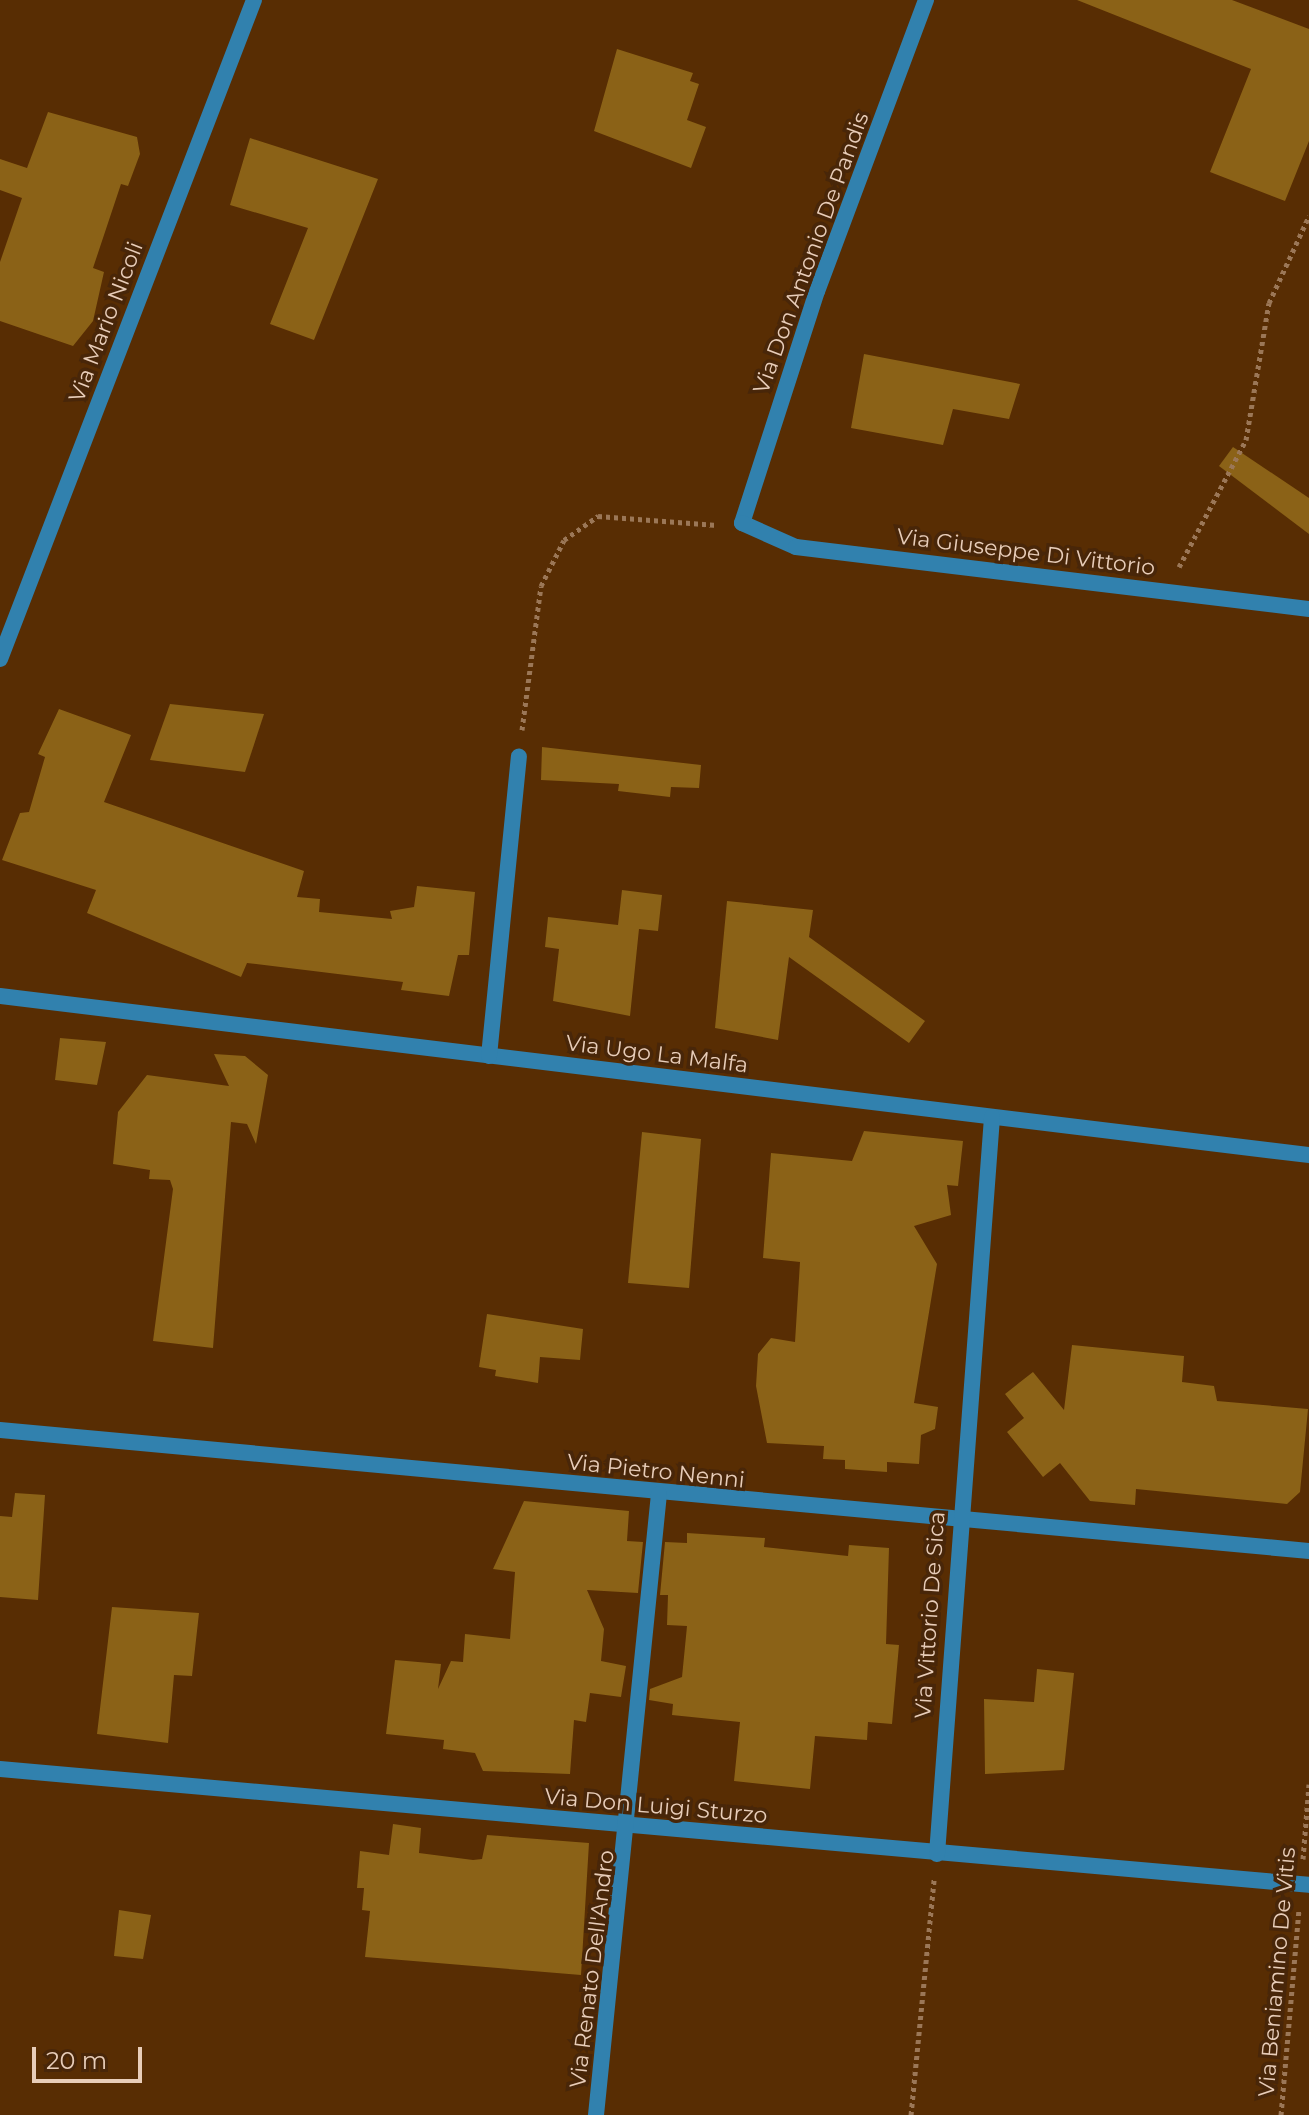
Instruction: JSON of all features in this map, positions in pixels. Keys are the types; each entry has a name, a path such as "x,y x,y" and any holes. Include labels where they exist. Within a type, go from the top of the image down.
{"street":[{"name":"Via Mario Nicoli","path":"0,659 254,0"},
{"name":"Via Don Antonio De Pandis","path":"742,523 817,291 926,0"},
{"name":"Via Giuseppe Di Vittorio","path":"742,523 796,547 1309,609"},
{"path":"489,1056 519,756"},
{"name":"Via Ugo La Malfa","path":"0,996 1309,1155"},
{"name":"Via Vittorio De Sica","path":"937,1854 957,1522 992,1117"},
{"name":"Via Pietro Nenni","path":"0,1430 957,1522 1309,1551"},
{"name":"Via Renato Dell'Andro","path":"596,2115 631,1826 659,1494"},
{"name":"Via Don Luigi Sturzo","path":"0,1769 1305,1885"}],"path":[{"path":"1170,592 1246,440 1269,303 1309,216"},
{"path":"519,756 541,586 564,540 598,516 742,523"},
{"name":"Via Beniamino De Vitis","path":"1281,2115 1305,1885 1309,1784"},
{"path":"911,2115 937,1854"}],"building":[{"path":"1077,0 1232,0 1309,29 1309,141 1285,201 1210,172 1251,69"},
{"path":"617,49 693,73 690,81 699,84 687,120 706,127 691,168 594,131"},
{"path":"48,112 137,137 140,154 128,186 121,184 93,268 104,272 93,321 73,346 0,321 0,262 22,198 0,190 0,159 27,168"},
{"path":"250,138 378,179 314,340 270,324 308,228 230,205"},
{"path":"864,354 1020,384 1009,419 953,409 943,445 851,428"},
{"path":"1233,447 1309,498 1309,534 1219,466"},
{"path":"170,704 264,714 245,772 150,760"},
{"path":"59,709 131,735 104,802 304,871 297,897 320,899 319,912 392,919 390,911 414,907 417,886 475,892 469,955 458,955 449,996 401,990 403,982 247,963 241,977 87,913 96,890 2,860 20,813 29,812 45,757 38,754"},
{"path":"542,747 701,765 699,788 671,787 670,797 618,791 619,784 541,780"},
{"path":"622,890 662,895 658,931 639,929 630,1016 553,1001 559,949 545,947 548,917 618,925"},
{"path":"727,901 813,910 809,937 925,1021 909,1043 789,957 778,1040 715,1028"},
{"path":"60,1038 106,1042 97,1085 55,1080"},
{"path":"214,1054 245,1056 268,1075 256,1144 247,1124 231,1122 213,1348 153,1341 173,1189 170,1180 149,1179 150,1170 113,1164 118,1112 147,1075 229,1086"},
{"path":"864,1131 963,1141 958,1186 947,1185 951,1215 914,1226 937,1264 914,1403 938,1407 935,1429 921,1435 919,1464 887,1462 887,1472 845,1469 845,1460 823,1459 824,1446 767,1443 756,1386 758,1354 771,1338 795,1342 800,1262 763,1258 771,1153 852,1161"},
{"path":"642,1132 701,1139 689,1288 628,1283"},
{"path":"487,1314 583,1329 580,1360 540,1357 538,1383 495,1376 496,1370 479,1367"},
{"path":"1072,1345 1184,1356 1182,1382 1214,1386 1217,1401 1308,1409 1300,1492 1287,1504 1136,1489 1135,1505 1090,1501 1060,1463 1043,1477 1007,1432 1024,1418 1005,1394 1033,1372 1064,1410"},
{"path":"15,1493 45,1495 38,1600 0,1597 0,1516 12,1517"},
{"path":"524,1501 629,1511 627,1541 643,1542 638,1593 587,1590 604,1629 601,1661 626,1666 621,1697 590,1693 586,1722 574,1720 570,1774 483,1771 475,1753 443,1749 444,1740 386,1734 395,1660 441,1664 438,1689 451,1661 463,1662 465,1634 510,1639 515,1572 493,1569"},
{"path":"687,1533 765,1538 764,1547 848,1556 849,1545 889,1548 886,1644 899,1645 892,1724 868,1722 867,1740 815,1736 810,1789 734,1781 740,1722 672,1715 673,1704 649,1700 650,1689 682,1677 687,1626 667,1625 668,1595 660,1595 665,1542 687,1543"},
{"path":"112,1607 199,1613 192,1676 174,1675 168,1743 97,1734"},
{"path":"1037,1669 1074,1673 1064,1770 985,1774 984,1699 1034,1702"},
{"path":"393,1824 421,1828 419,1853 473,1860 482,1859 487,1835 589,1843 581,1975 365,1957 370,1911 362,1910 364,1888 357,1888 360,1851 389,1855"},
{"path":"119,1910 151,1915 143,1959 114,1956"}]}
